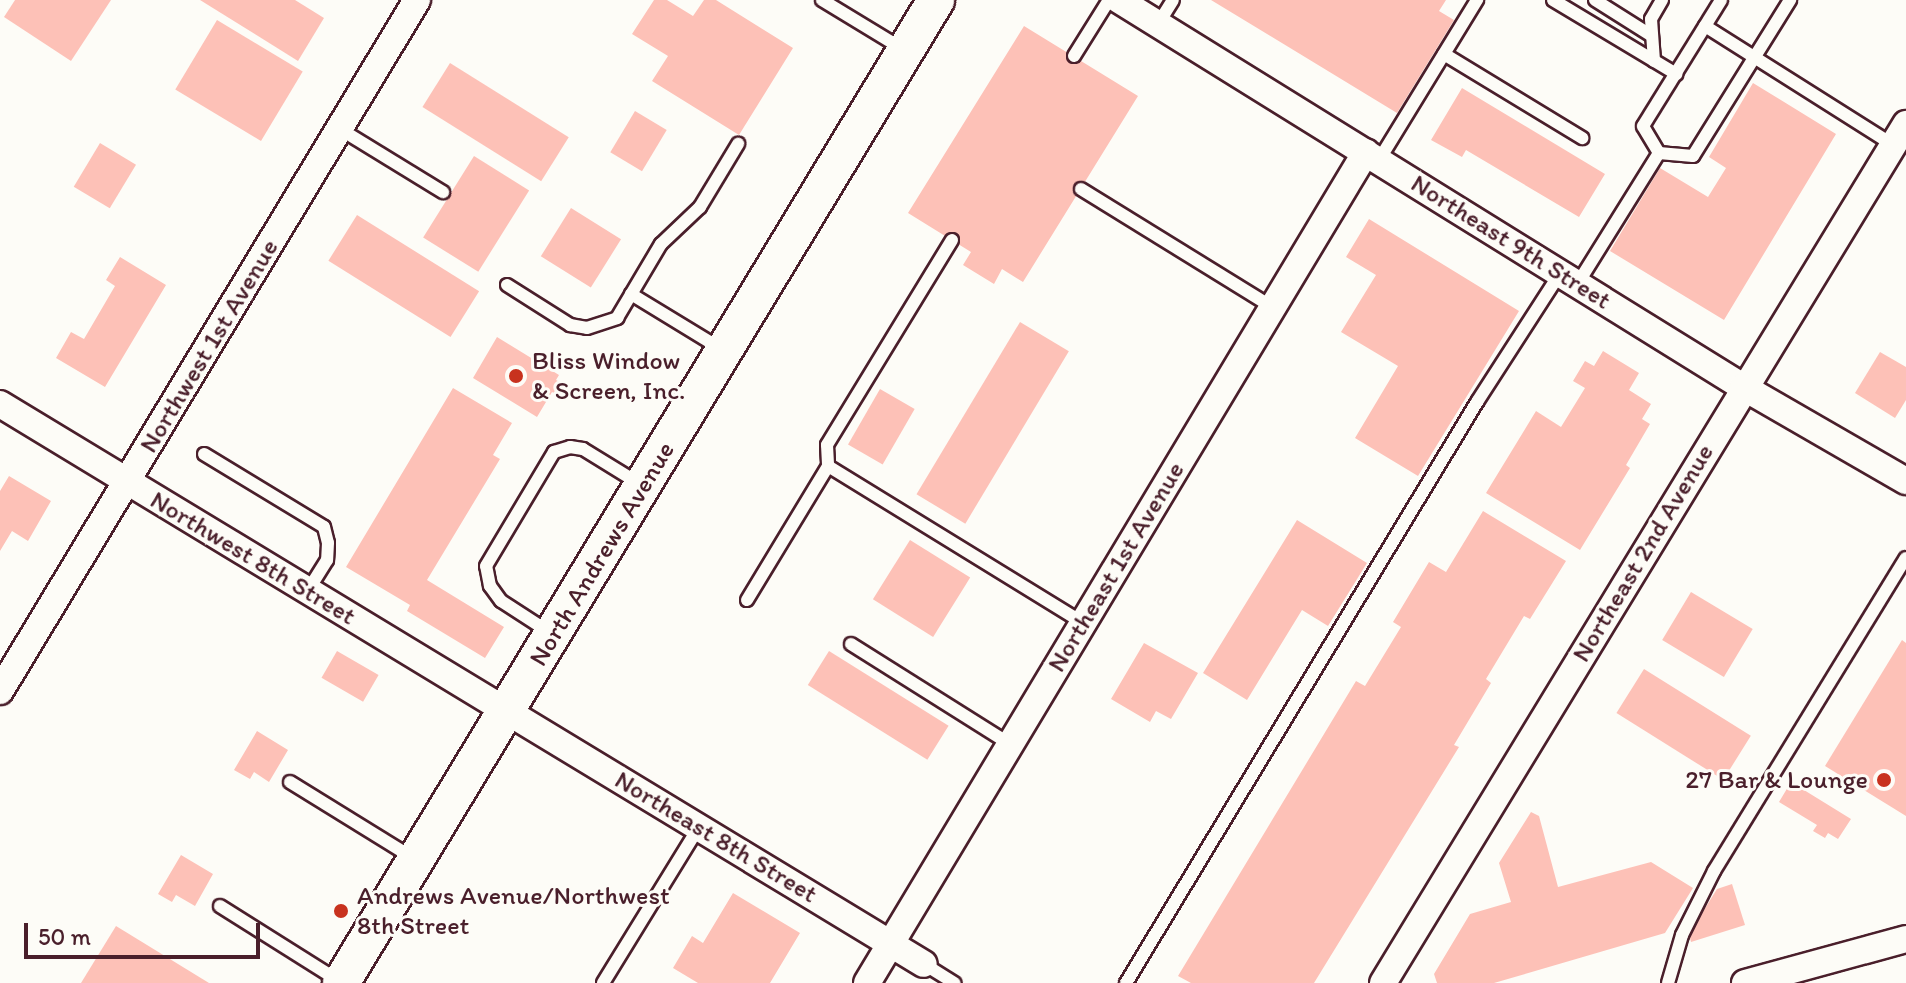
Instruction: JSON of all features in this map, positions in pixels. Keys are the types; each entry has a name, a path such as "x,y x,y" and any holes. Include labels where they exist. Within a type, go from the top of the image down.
{"main road":[{"name":"North Andrews Avenue","path":"341,983 936,0"}],"street":[{"name":"Northwest 1st Avenue","path":"0,691 417,0"},
{"name":"Northeast 9th Street","path":"1119,0 1743,387 1906,481"},
{"name":"Northeast 2nd Avenue","path":"1383,983 1743,387 1900,134"},
{"name":"Northeast 1st Avenue","path":"867,983 1272,307 1372,156"},
{"name":"Northwest 8th Street","path":"0,404 507,711"},
{"name":"Northeast 8th Street","path":"507,711 924,964"},
{"path":"1745,983 1906,939"}],"lane":[{"path":"822,0 905,50"},
{"path":"1074,56 1109,0"},
{"path":"1158,24 1173,0"},
{"path":"1372,156 1409,110 1477,0"},
{"path":"1553,0 1676,74"},
{"path":"1595,0 1652,36"},
{"path":"1648,58 1651,19 1662,0"},
{"path":"1659,153 1643,126 1721,0"},
{"path":"1659,153 1693,156 1790,0"},
{"path":"1705,26 1754,58 1900,134"},
{"path":"1444,54 1582,138"},
{"path":"340,129 443,192"},
{"path":"507,285 570,325 587,328 617,318 661,244 700,207 738,144"},
{"path":"1126,983 1477,402 1659,153"},
{"path":"1081,189 1272,307"},
{"path":"747,600 828,466 827,445 952,240"},
{"path":"631,294 724,351"},
{"path":"553,635 501,601 490,586 486,566 554,452 570,447 583,449 643,485"},
{"path":"204,454 324,527 328,543 327,560 308,591"},
{"path":"828,466 1083,623"},
{"path":"1668,983 1682,935 1714,871 1906,558"},
{"path":"851,644 1010,744"},
{"path":"290,782 416,860"},
{"path":"603,983 699,827"},
{"path":"220,906 341,983"},
{"path":"924,964 955,983"}],"building":[{"path":"15,0 111,0 71,61 4,17"},
{"path":"200,0 295,0 324,18 298,61"},
{"path":"654,0 667,0 693,16 704,0 716,0 793,48 739,135 652,81 668,56 632,34"},
{"path":"1211,0 1446,0 1439,11 1454,20 1397,113"},
{"path":"217,20 303,72 261,141 175,89"},
{"path":"1024,26 1138,96 1023,282 1002,269 994,284 963,265 971,252 908,213"},
{"path":"450,63 569,137 541,181 422,107"},
{"path":"1753,83 1836,134 1724,320 1610,251 1660,168 1708,197 1726,168 1709,157"},
{"path":"1462,88 1605,174 1579,217 1466,150 1462,157 1431,140"},
{"path":"635,111 667,130 642,171 610,152"},
{"path":"100,143 136,165 110,208 74,187"},
{"path":"474,156 529,190 478,272 423,237"},
{"path":"571,208 621,239 591,288 541,256"},
{"path":"357,215 479,291 451,337 328,261"},
{"path":"1369,219 1519,311 1418,476 1355,438 1398,366 1341,332 1376,275 1346,257"},
{"path":"120,257 166,285 105,387 56,358 71,332 84,339 115,286 106,280"},
{"path":"1020,322 1069,351 965,524 916,494"},
{"name":"Bliss Window & Screen, Inc.","path":"497,337 559,375 556,380 570,388 564,398 552,392 537,417 473,378"},
{"path":"1603,351 1639,373 1629,390 1651,404 1642,419 1650,424 1626,465 1630,468 1580,550 1486,493 1536,411 1561,427 1585,388 1573,381 1585,361 1594,366"},
{"path":"1880,352 1906,367 1906,400 1895,418 1855,393"},
{"path":"453,388 512,423 493,455 500,459 427,580 504,627 485,658 407,611 410,605 346,567"},
{"path":"880,389 915,409 883,464 848,444"},
{"path":"9,476 51,501 28,541 12,531 0,551 0,491"},
{"path":"1483,511 1566,561 1530,619 1524,616 1486,679 1491,683 1454,745 1459,747 1314,983 1191,983 1178,976 1356,681 1365,686 1401,627 1393,622 1429,562 1446,572"},
{"path":"1297,520 1367,563 1328,626 1302,610 1247,700 1203,673"},
{"path":"910,540 970,578 933,637 873,599"},
{"path":"1691,592 1753,629 1724,677 1662,640"},
{"path":"1902,640 1906,643 1906,816 1825,766"},
{"path":"1144,643 1198,673 1171,719 1156,711 1150,722 1111,699"},
{"path":"337,651 379,675 363,702 322,678"},
{"path":"829,651 949,726 927,760 808,685"},
{"path":"1644,669 1751,736 1723,780 1616,713"},
{"path":"257,731 288,750 269,782 254,772 250,779 234,770"},
{"path":"1791,782 1851,819 1838,839 1828,833 1825,838 1813,831 1817,825 1779,802"},
{"path":"1531,812 1539,816 1558,887 1651,862 1693,888 1665,933 1494,983 1437,983 1434,974 1470,914 1511,902 1499,863"},
{"path":"181,855 213,874 195,906 176,895 172,902 158,894"},
{"path":"1732,884 1745,925 1691,942 1689,934 1717,889"},
{"path":"733,893 800,933 770,983 698,983 673,968 692,936 703,943"},
{"path":"116,926 209,983 81,983"}],"place":[{"name":"Bliss Window & Screen, Inc.","path":"516,376"},
{"name":"27 Bar & Lounge","path":"1884,780"},
{"name":"Andrews Avenue/Northwest 8th Street","path":"341,911"}]}
